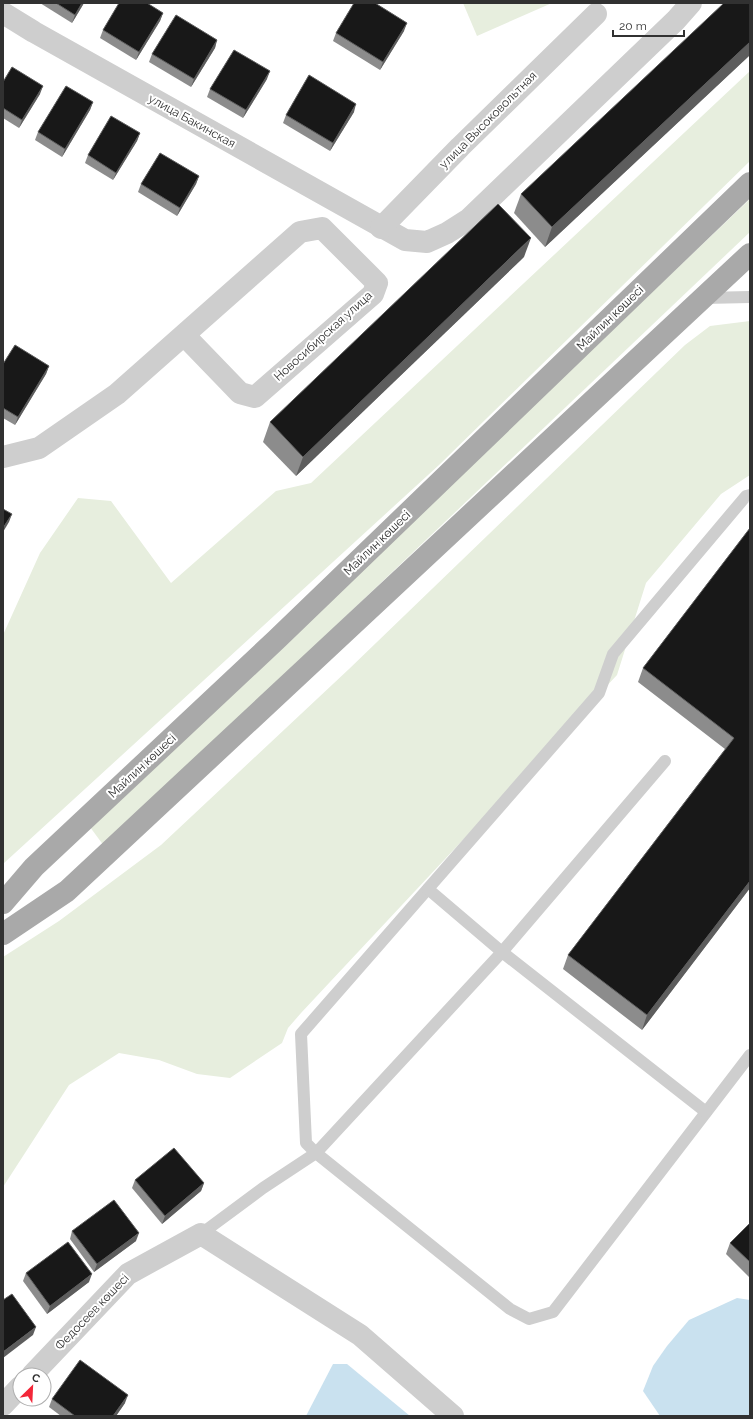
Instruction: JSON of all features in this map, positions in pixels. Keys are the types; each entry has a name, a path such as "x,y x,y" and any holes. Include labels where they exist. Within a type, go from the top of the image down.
{"main road":[{"name":"Майлин көшесі","path":"3,902 34,867 282,635 750,184"},
{"path":"3,934 67,891 750,254"}],"street":[{"name":"улица Бакинская","path":"3,13 40,36 382,228 405,240 426,242 447,233 469,219 676,20 691,3"},
{"name":"улица Высоковольтная","path":"382,228 460,147 596,14"},
{"name":"Новосибирская улица","path":"3,457 39,448 118,394 184,334 300,232 322,228 377,282 373,294 255,397 240,393 184,334"},
{"path":"201,1234 360,1335 453,1416"},
{"name":"Федосеев көшесі","path":"40,1367 128,1274 201,1234"},
{"path":"3,1405 12,1395"}],"lane":[{"path":"704,298 750,297"},
{"path":"750,495 746,496 613,654 599,693 301,1034 306,1143 316,1153 510,1309 529,1319 553,1312 750,1055"},
{"path":"201,1234 263,1188 316,1153 502,952 665,761"},
{"path":"428,889 502,952 706,1112"}],"green space":[{"path":"463,3 552,3 477,36"},
{"path":"750,71 750,161 439,465 3,864 3,635 40,553 78,498 111,501 171,583 276,491 311,483"},
{"path":"750,199 750,232 104,846 90,827"},
{"path":"750,321 750,475 721,494 646,583 617,675 301,1013 288,1028 282,1043 230,1078 197,1074 159,1060 119,1053 69,1085 3,1187 3,957 59,921 161,845 349,669 685,345 710,326"}],"water":[{"path":"737,1298 750,1300 750,1416 660,1416 643,1391 653,1366 667,1346 689,1320"},
{"path":"333,1364 347,1364 410,1416 306,1416"}],"building":[{"path":"56,3 82,3 75,15"},
{"path":"119,3 147,3 163,13 139,52 103,30"},
{"path":"354,3 375,3 407,23 383,62 336,33"},
{"path":"724,3 750,3 750,42 552,227 521,194"},
{"path":"176,15 217,40 194,79 152,54"},
{"path":"234,50 270,71 246,110 210,89"},
{"path":"12,67 43,86 22,120 3,108 3,82"},
{"path":"309,75 356,104 333,143 286,115"},
{"path":"66,86 93,102 65,149 38,132"},
{"path":"111,116 140,133 116,173 88,155"},
{"path":"160,153 199,176 180,208 141,184"},
{"path":"498,204 531,238 303,457 270,422"},
{"path":"15,345 49,366 18,417 3,408 3,364"},
{"path":"3,509 12,514 3,528"},
{"path":"750,528 750,881 647,1015 568,955 734,738 643,668"},
{"path":"174,1148 204,1183 165,1216 135,1180"},
{"path":"114,1200 139,1233 97,1264 72,1231"},
{"path":"750,1223 750,1262 730,1243"},
{"path":"68,1242 92,1274 50,1306 26,1273"},
{"path":"12,1294 36,1327 3,1352 3,1300"},
{"path":"80,1360 128,1395 113,1416 75,1416 52,1399"}]}
